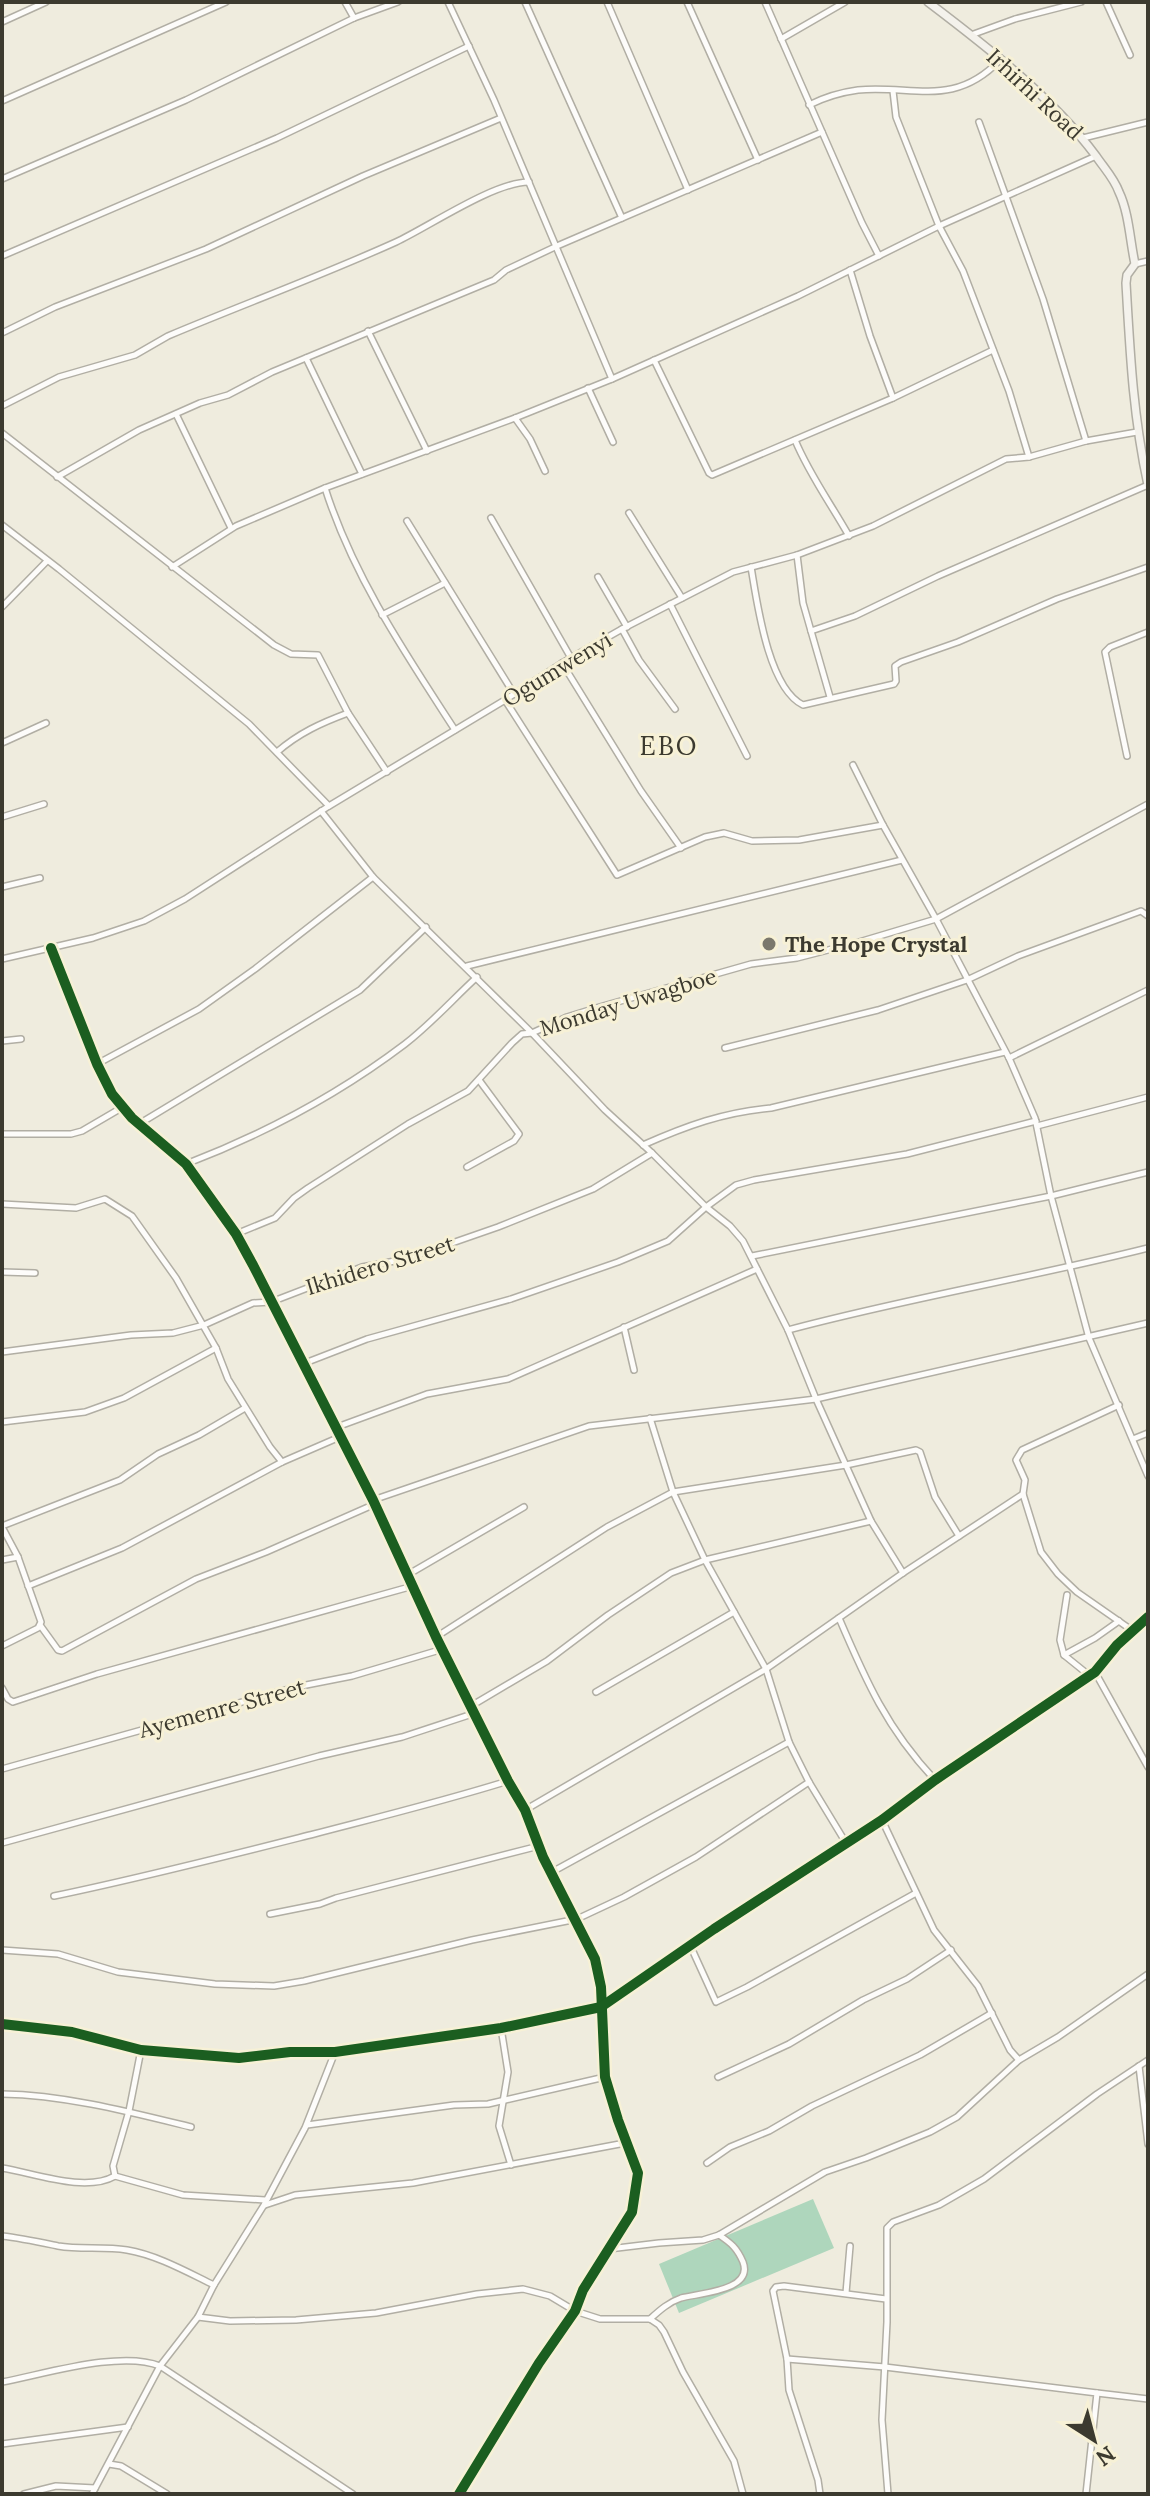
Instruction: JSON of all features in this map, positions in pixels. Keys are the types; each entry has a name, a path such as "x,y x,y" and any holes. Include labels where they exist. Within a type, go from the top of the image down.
{"street":[{"path":"2,22 46,2"},
{"path":"2,101 226,2"},
{"path":"345,2 354,18"},
{"path":"2,179 186,100 354,18 398,2"},
{"path":"448,2 557,246 612,379"},
{"path":"525,2 622,218"},
{"path":"607,2 688,190"},
{"path":"687,2 758,160"},
{"path":"765,2 879,256"},
{"path":"781,39 845,2"},
{"name":"Irhirhi Road","path":"928,2 1000,60 1083,138 1112,177 1121,195 1135,264 1127,275 1126,283 1130,364 1137,432 1148,485"},
{"path":"971,35 1015,19 1081,2"},
{"path":"1106,2 1130,55"},
{"path":"2,256 277,138 469,46"},
{"path":"809,105 857,90 950,90 984,77 1000,60"},
{"path":"893,91 896,117 939,226 963,271 1009,391 1029,457"},
{"path":"2,333 55,307 206,249 363,176 501,118"},
{"path":"979,122 1043,299 1086,441"},
{"path":"1083,138 1148,122"},
{"path":"57,477 139,430 228,395 368,331 494,280 506,270 557,246 822,132"},
{"path":"172,567 231,528 325,488 612,379 798,296 939,226 1096,156"},
{"path":"2,406 59,377 135,355 168,336 397,241 496,190 517,182 529,182"},
{"path":"1135,264 1148,261"},
{"path":"850,270 893,398"},
{"path":"368,331 427,451"},
{"path":"654,360 712,475 893,398 993,350"},
{"path":"306,358 362,474"},
{"path":"588,388 613,442"},
{"path":"176,414 231,528"},
{"path":"515,418 530,439 545,471"},
{"name":"Ogumwenyi","path":"2,959 144,921 185,899 321,811 562,663 733,572 797,555 849,536 1006,459 1029,457 1086,441 1137,432"},
{"path":"2,433 274,645 291,654 318,655 348,713 387,772"},
{"path":"795,440 805,464 816,477 849,536"},
{"path":"811,631 855,616 938,576 1148,485"},
{"path":"325,488 335,520 382,615 455,730"},
{"path":"629,513 682,598"},
{"path":"491,518 571,658"},
{"path":"407,521 514,694"},
{"path":"2,525 249,724 329,806"},
{"path":"797,555 803,603 830,697"},
{"path":"2,607 47,561"},
{"path":"751,567 766,646 790,695 803,705 894,684 895,666 901,662 958,642 1057,599 1148,567"},
{"path":"598,577 639,660 675,709"},
{"path":"382,615 445,583"},
{"path":"670,604 747,756"},
{"path":"1127,756 1105,652 1110,647 1148,632"},
{"path":"562,663 641,791 681,848"},
{"path":"505,700 617,875 705,837 724,833 752,841 799,840 883,825"},
{"path":"277,752 314,725 348,713"},
{"path":"2,743 46,723"},
{"path":"853,765 1009,1058 1036,1124 1051,1196 1089,1338 1148,1476"},
{"path":"2,817 44,804"},
{"name":"Monday Uwagboe","path":"236,1234 275,1218 294,1198 408,1124 468,1091 522,1034 596,1008 751,964 797,958 936,919 1148,804"},
{"path":"321,811 373,877 477,977 573,1079 706,1207 730,1226 752,1256 788,1330 871,1521 903,1573"},
{"path":"466,966 902,860"},
{"path":"97,1064 199,1009 373,877"},
{"path":"2,887 40,878"},
{"path":"725,1048 878,1010 967,980 1018,956 1141,911 1148,916"},
{"path":"139,1124 360,990 426,927"},
{"path":"51,948 112,1094 139,1124 186,1164 236,1234 342,1436 436,1637 525,1810 539,1846 595,1959 601,1987 605,2077 625,2143 638,2173 632,2212 583,2290 575,2311 539,2363 459,2494"},
{"path":"186,1164 256,1135 370,1069 408,1042 477,977"},
{"path":"1009,1058 1148,990"},
{"path":"2,1041 21,1039"},
{"path":"643,1145 677,1130 738,1111 771,1108 1005,1051"},
{"path":"467,1167 514,1141 519,1134 479,1080"},
{"path":"305,1363 367,1339 511,1299 618,1262 668,1241 736,1185 907,1154 1148,1097"},
{"path":"2,1134 71,1134 82,1131 123,1107"},
{"name":"Ikhidero Street","path":"2,1352 131,1335 173,1333 204,1325 253,1303 271,1302 362,1267 406,1259 498,1227 593,1189 652,1153"},
{"path":"752,1256 1051,1196 1148,1172"},
{"path":"2,1204 76,1208 105,1199 132,1216 176,1278 216,1348 228,1379 282,1462"},
{"path":"788,1330 1148,1248"},
{"path":"337,1427 427,1394 508,1379 757,1269"},
{"path":"2,1272 35,1273"},
{"path":"245,1408 158,1454 120,1480 2,1527 18,1557 40,1625 58,1650 62,1651 196,1579 266,1552 374,1502 563,1433 600,1424 816,1399 1148,1323"},
{"path":"624,1327 634,1370"},
{"path":"2,1422 85,1412 124,1398 216,1348"},
{"path":"1119,1405 1022,1450 1016,1460 1025,1480 1023,1494 1041,1552 1077,1592 1133,1631"},
{"path":"650,1418 673,1492 705,1560 766,1669 789,1742 846,1843"},
{"path":"1133,1439 1148,1433"},
{"path":"28,1586 122,1548 282,1462 342,1436"},
{"path":"436,1637 607,1527 673,1492 846,1465 916,1450 920,1452 935,1497 959,1536"},
{"path":"525,1810 766,1669 1023,1494"},
{"path":"409,1574 524,1507"},
{"path":"471,1706 547,1661 671,1573 705,1560 871,1521"},
{"path":"2,1560 18,1557"},
{"path":"2,1688 13,1702 97,1674 413,1586"},
{"path":"1067,1595 1060,1640 1064,1655 1092,1674 1147,1764"},
{"path":"596,1692 734,1612"},
{"path":"2,2024 72,2032 141,2050 239,2058 290,2052 335,2052 501,2028 601,2007 882,1820 935,1780 1092,1674 1117,1645 1148,1617"},
{"path":"839,1618 883,1714 909,1751 935,1780"},
{"path":"1064,1655 1119,1621"},
{"path":"2,1646 40,1625"},
{"name":"Ayemenre Street","path":"2,1769 443,1649"},
{"path":"2,1843 319,1756 402,1737 475,1713"},
{"path":"552,1872 789,1742"},
{"path":"54,1896 256,1849 508,1781"},
{"path":"2,1950 58,1954 118,1972 215,1984 274,1986 304,1981 472,1940 577,1919 696,1857 809,1782"},
{"path":"882,1820 934,1930 978,1986 1010,2050 1019,2060"},
{"path":"270,1914 320,1904 539,1846"},
{"path":"690,1945 716,2002 916,1893"},
{"path":"718,2077 789,2044 863,2000 907,1979 951,1950"},
{"path":"608,2250 703,2240 719,2235 825,2172 930,2132 957,2117 1019,2060 1058,2037 1148,1974"},
{"path":"707,2163 730,2147 769,2131 812,2106 920,2055 992,2013"},
{"path":"501,2028 508,2072 499,2126 511,2165"},
{"path":"115,2176 113,2166 129,2111 141,2050"},
{"path":"24,2494 56,2486 94,2491 160,2366 198,2317 214,2285 265,2203 305,2128 335,2052"},
{"path":"888,2494 882,2420 887,2322 887,2228 893,2222 939,2205 984,2179 1097,2094 1148,2060"},
{"path":"1139,2066 1148,2144"},
{"path":"305,2128 307,2124 363,2116 502,2101 605,2077"},
{"path":"2,2094 24,2094 129,2111 191,2127"},
{"path":"2,2168 56,2181 99,2181 115,2176 183,2195 265,2203 295,2195 413,2183 625,2143"},
{"path":"650,2319 667,2304 712,2292 745,2275 738,2250 719,2235"},
{"path":"2,2236 29,2238 60,2246 132,2250 214,2285"},
{"path":"846,2293 850,2246"},
{"path":"820,2494 789,2390 787,2359 773,2297 775,2288 784,2286 886,2299"},
{"path":"198,2317 230,2321 296,2320 376,2313 477,2294 523,2289 550,2296 575,2311 600,2319 650,2319 664,2332 734,2461 743,2494"},
{"path":"787,2359 885,2367 1148,2399"},
{"path":"2,2382 110,2361 144,2361 160,2366 353,2494"},
{"path":"1086,2494 1097,2393"},
{"path":"2,2444 129,2427"},
{"path":"109,2464 121,2466 167,2494"}],"green space":[{"path":"813,2199 834,2248 679,2313 659,2264"}],"cycle path":[{"path":"51,948 112,1094 132,1118 186,1164 236,1234 253,1265 373,1500 436,1637 525,1810 543,1857 595,1959 601,1987 605,2077 638,2173 632,2212 583,2290 575,2311 539,2363 459,2494"},
{"path":"2,2024 72,2032 141,2050 239,2058 290,2052 335,2052 501,2028 601,2007 882,1820 935,1780 1095,1672 1117,1645 1148,1617"}],"place":[{"name":"The Hope Crystal","path":"769,944"}],"district":[{"name":"EBO","path":"669,746"}]}
